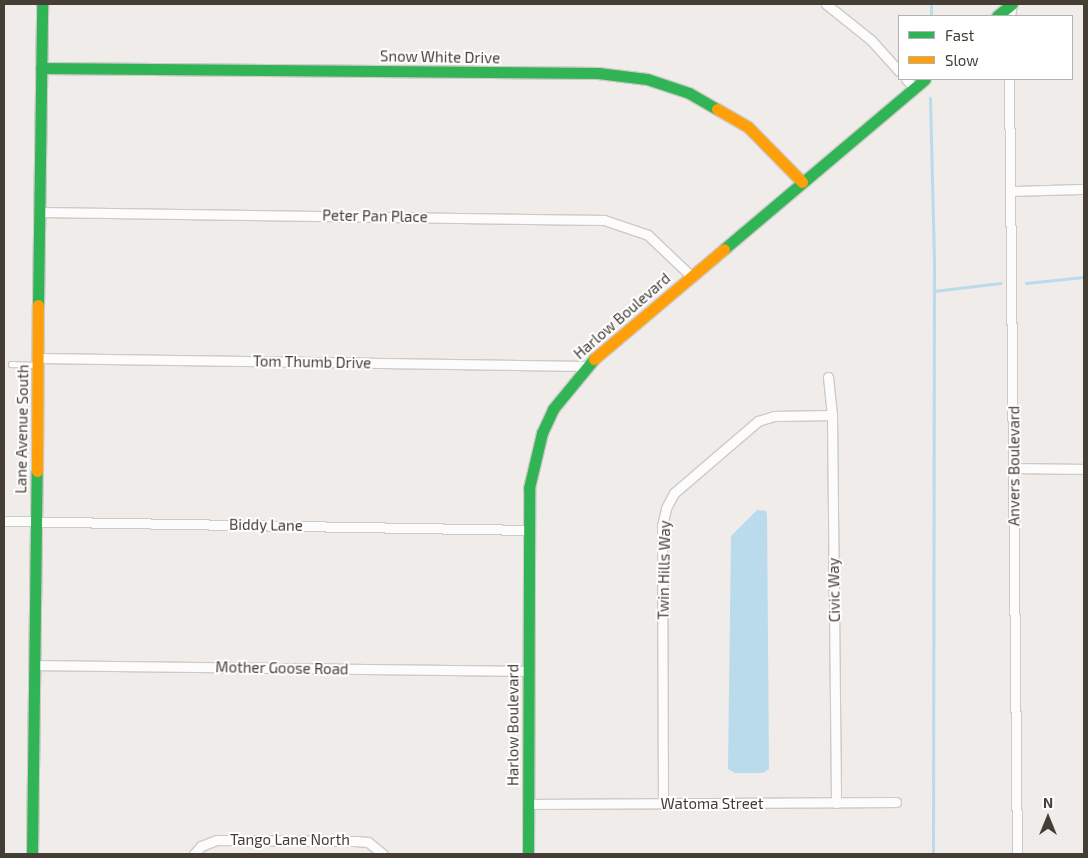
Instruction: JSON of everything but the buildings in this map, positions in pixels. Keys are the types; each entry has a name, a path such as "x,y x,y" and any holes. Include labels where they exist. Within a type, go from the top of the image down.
{"street":[{"name":"Lane Avenue South","path":"32,854 42,4"},
{"path":"826,4 871,40 898,70"},
{"path":"999,15 1012,4"},
{"name":"Snow White Drive","path":"42,68 598,73 647,79 689,93 748,127 802,182"},
{"path":"907,80 914,88"},
{"name":"Harlow Boulevard","path":"528,854 529,488 542,433 553,409 586,366 924,80"},
{"name":"Anvers Boulevard","path":"1009,80 1012,191 1017,854"},
{"path":"1012,191 1084,189"},
{"name":"Peter Pan Place","path":"40,212 604,220 648,235 691,276"},
{"name":"Tom Thumb Drive","path":"38,362 586,366"},
{"name":"Civic Way","path":"828,377 832,415 836,803"},
{"name":"Twin Hills Way","path":"663,804 662,526 666,508 674,493 758,421 774,416 832,415"},
{"path":"1014,468 1084,469"},
{"name":"Biddy Lane","path":"4,521 528,530"},
{"name":"Mother Goose Road","path":"35,665 529,671"},
{"name":"Watoma Street","path":"528,804 896,802"},
{"name":"Tango Lane North","path":"194,854 201,846 217,840 355,840 368,842 381,851"}],"lane":[{"path":"11,364 38,362"}],"water":[{"path":"757,510 766,511 767,514 769,769 763,773 735,773 728,769 731,536"}],"waterway":[{"path":"931,4 931,15"},
{"path":"930,98 934,267 933,854"},
{"path":"1026,283 1084,277"},
{"path":"934,291 1001,283"}],"traffic: fast":[{"path":"38,305 42,4"},
{"path":"998,15 1012,4"},
{"path":"41,68 598,73 647,79 689,93 717,109"},
{"path":"724,249 924,80"},
{"path":"528,854 529,488 542,433 553,409 594,359"},
{"path":"32,854 37,471"}],"traffic: slow":[{"path":"717,109 748,127 802,182"},
{"path":"594,359 724,249"},
{"path":"37,471 38,305"}]}
